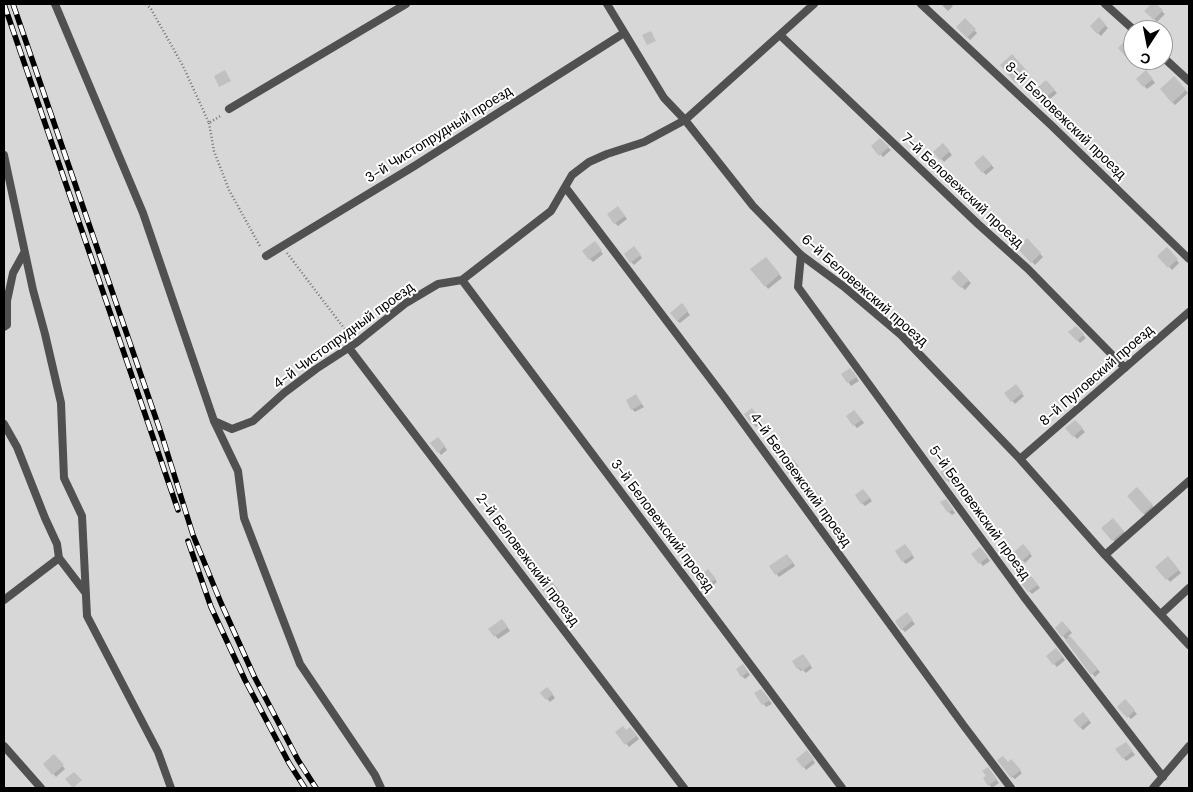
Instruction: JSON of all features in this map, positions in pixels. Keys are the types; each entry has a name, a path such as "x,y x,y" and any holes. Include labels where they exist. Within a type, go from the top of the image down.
{"lane":[{"path":"55,4 143,213 214,421 238,470 244,518 300,664 375,776 381,788"},
{"path":"229,109 406,4"},
{"name":"6-й Беловежский проезд","path":"607,4 664,98 685,120 753,206 801,255 843,286 901,335 1020,459 1104,555 1189,645"},
{"name":"4-й Чистопрудный проезд","path":"214,421 232,429 253,420 284,393 316,369 352,346 406,303 438,284 462,280 552,211 572,175 589,162 644,142 685,120 814,4"},
{"name":"8-й Беловежский проезд","path":"921,4 1044,118 1189,259"},
{"path":"1105,4 1123,20"},
{"name":"3-й Чистопрудный проезд","path":"266,256 416,165 624,32"},
{"name":"7-й Беловежский проезд","path":"780,35 1028,270 1125,368"},
{"path":"1173,66 1189,81"},
{"path":"4,155 32,290 45,334 61,403 64,478 82,516 88,616 158,752 171,788"},
{"name":"4-й Беловежский проезд","path":"566,188 724,398 1011,788"},
{"path":"4,327 7,325 7,301 13,273 24,252"},
{"name":"5-й Беловежский проезд","path":"801,255 798,287 1024,597 1163,777"},
{"name":"3-й Беловежский проезд","path":"462,280 842,788"},
{"name":"8-й Пуловский проезд","path":"1020,459 1189,312"},
{"name":"2-й Беловежский проезд","path":"352,346 684,788"},
{"path":"4,424 17,446 56,544 59,558 86,592"},
{"path":"1104,555 1189,481"},
{"path":"4,600 59,558"},
{"path":"1161,614 1189,588"},
{"path":"4,746 42,788"},
{"path":"1153,788 1189,746"}],"path":[{"path":"146,4 151,9 183,66 210,124 214,151 229,190 266,256"},
{"path":"210,124 229,109"},
{"path":"282,246 352,346"}],"shaded area":[{"path":"4,4 1189,4 1189,788 4,788"}],"building":[{"path":"1151,4 1156,4 1163,10 1154,20 1144,11"},
{"path":"1099,17 1106,25 1097,34 1090,26"},
{"path":"965,18 976,29 967,38 956,27"},
{"path":"651,31 656,41 647,45 642,35"},
{"path":"1123,43 1123,54 1118,48"},
{"path":"1012,54 1028,72 1015,83 1000,65"},
{"path":"225,70 231,81 219,87 214,76"},
{"path":"1146,70 1153,79 1143,87 1136,79"},
{"path":"1174,76 1186,90 1172,103 1160,89"},
{"path":"1046,80 1055,90 1045,98 1037,88"},
{"path":"880,138 889,147 879,156 871,146"},
{"path":"943,143 950,151 940,160 933,152"},
{"path":"983,155 992,165 982,173 974,163"},
{"path":"618,206 625,216 614,224 607,214"},
{"path":"1027,238 1041,253 1031,263 1017,248"},
{"path":"595,241 602,250 589,260 582,251"},
{"path":"634,246 641,255 630,263 624,254"},
{"path":"1167,247 1178,259 1168,268 1157,256"},
{"path":"766,257 780,274 765,287 750,269"},
{"path":"959,270 969,280 961,288 951,278"},
{"path":"682,303 688,311 677,321 670,313"},
{"path":"1076,326 1084,334 1077,341 1068,332"},
{"path":"850,368 857,377 847,383 841,374"},
{"path":"1016,384 1023,393 1011,402 1004,393"},
{"path":"636,394 642,404 631,410 626,400"},
{"path":"752,408 760,419 752,425 744,414"},
{"path":"854,410 862,420 853,426 846,416"},
{"path":"1075,420 1083,428 1073,437 1065,428"},
{"path":"438,437 445,446 438,453 430,443"},
{"path":"792,458 799,466 788,474 782,466"},
{"path":"948,466 954,475 946,481 940,472"},
{"path":"1137,487 1153,505 1143,514 1127,496"},
{"path":"813,488 822,499 813,506 804,495"},
{"path":"863,489 870,498 861,504 855,495"},
{"path":"946,499 953,509 948,513 940,502"},
{"path":"1113,518 1124,531 1112,541 1101,528"},
{"path":"905,544 913,555 902,562 895,551"},
{"path":"1023,544 1031,553 1022,561 1014,552"},
{"path":"980,547 988,557 979,564 971,554"},
{"path":"787,554 793,563 775,575 769,566"},
{"path":"1168,556 1179,570 1166,580 1155,567"},
{"path":"708,569 716,579 704,587 697,577"},
{"path":"1028,572 1038,585 1028,592 1019,580"},
{"path":"545,579 549,583 551,581 559,590 548,598 538,584"},
{"path":"907,612 913,620 901,630 895,621"},
{"path":"502,619 508,627 494,637 488,629"},
{"path":"1062,621 1070,630 1062,637 1055,628"},
{"path":"1070,636 1098,669 1091,675 1065,640"},
{"path":"1056,648 1063,657 1053,665 1046,656"},
{"path":"803,654 811,665 802,671 800,668 797,669 792,661"},
{"path":"743,664 748,672 741,677 736,669"},
{"path":"547,687 553,694 546,700 540,693"},
{"path":"761,689 770,700 762,705 754,693"},
{"path":"1125,699 1135,710 1127,718 1117,707"},
{"path":"1083,712 1089,720 1080,728 1073,720"},
{"path":"623,726 626,730 630,727 637,736 625,745 615,732"},
{"path":"1126,742 1133,751 1123,759 1115,749"},
{"path":"807,750 814,759 803,768 796,759"},
{"path":"54,754 64,765 52,775 43,764"},
{"path":"1003,756 1008,762 1011,759 1021,770 1011,778 997,760"},
{"path":"988,767 997,779 988,786 983,778 986,776 982,771"},
{"path":"74,772 82,780 73,788 65,779"}],"railway":[{"path":"4,4 178,510"},
{"path":"13,4 162,436 193,535 254,676 298,760 316,788"},
{"path":"188,541 211,607 245,680 289,763 305,788"}]}
